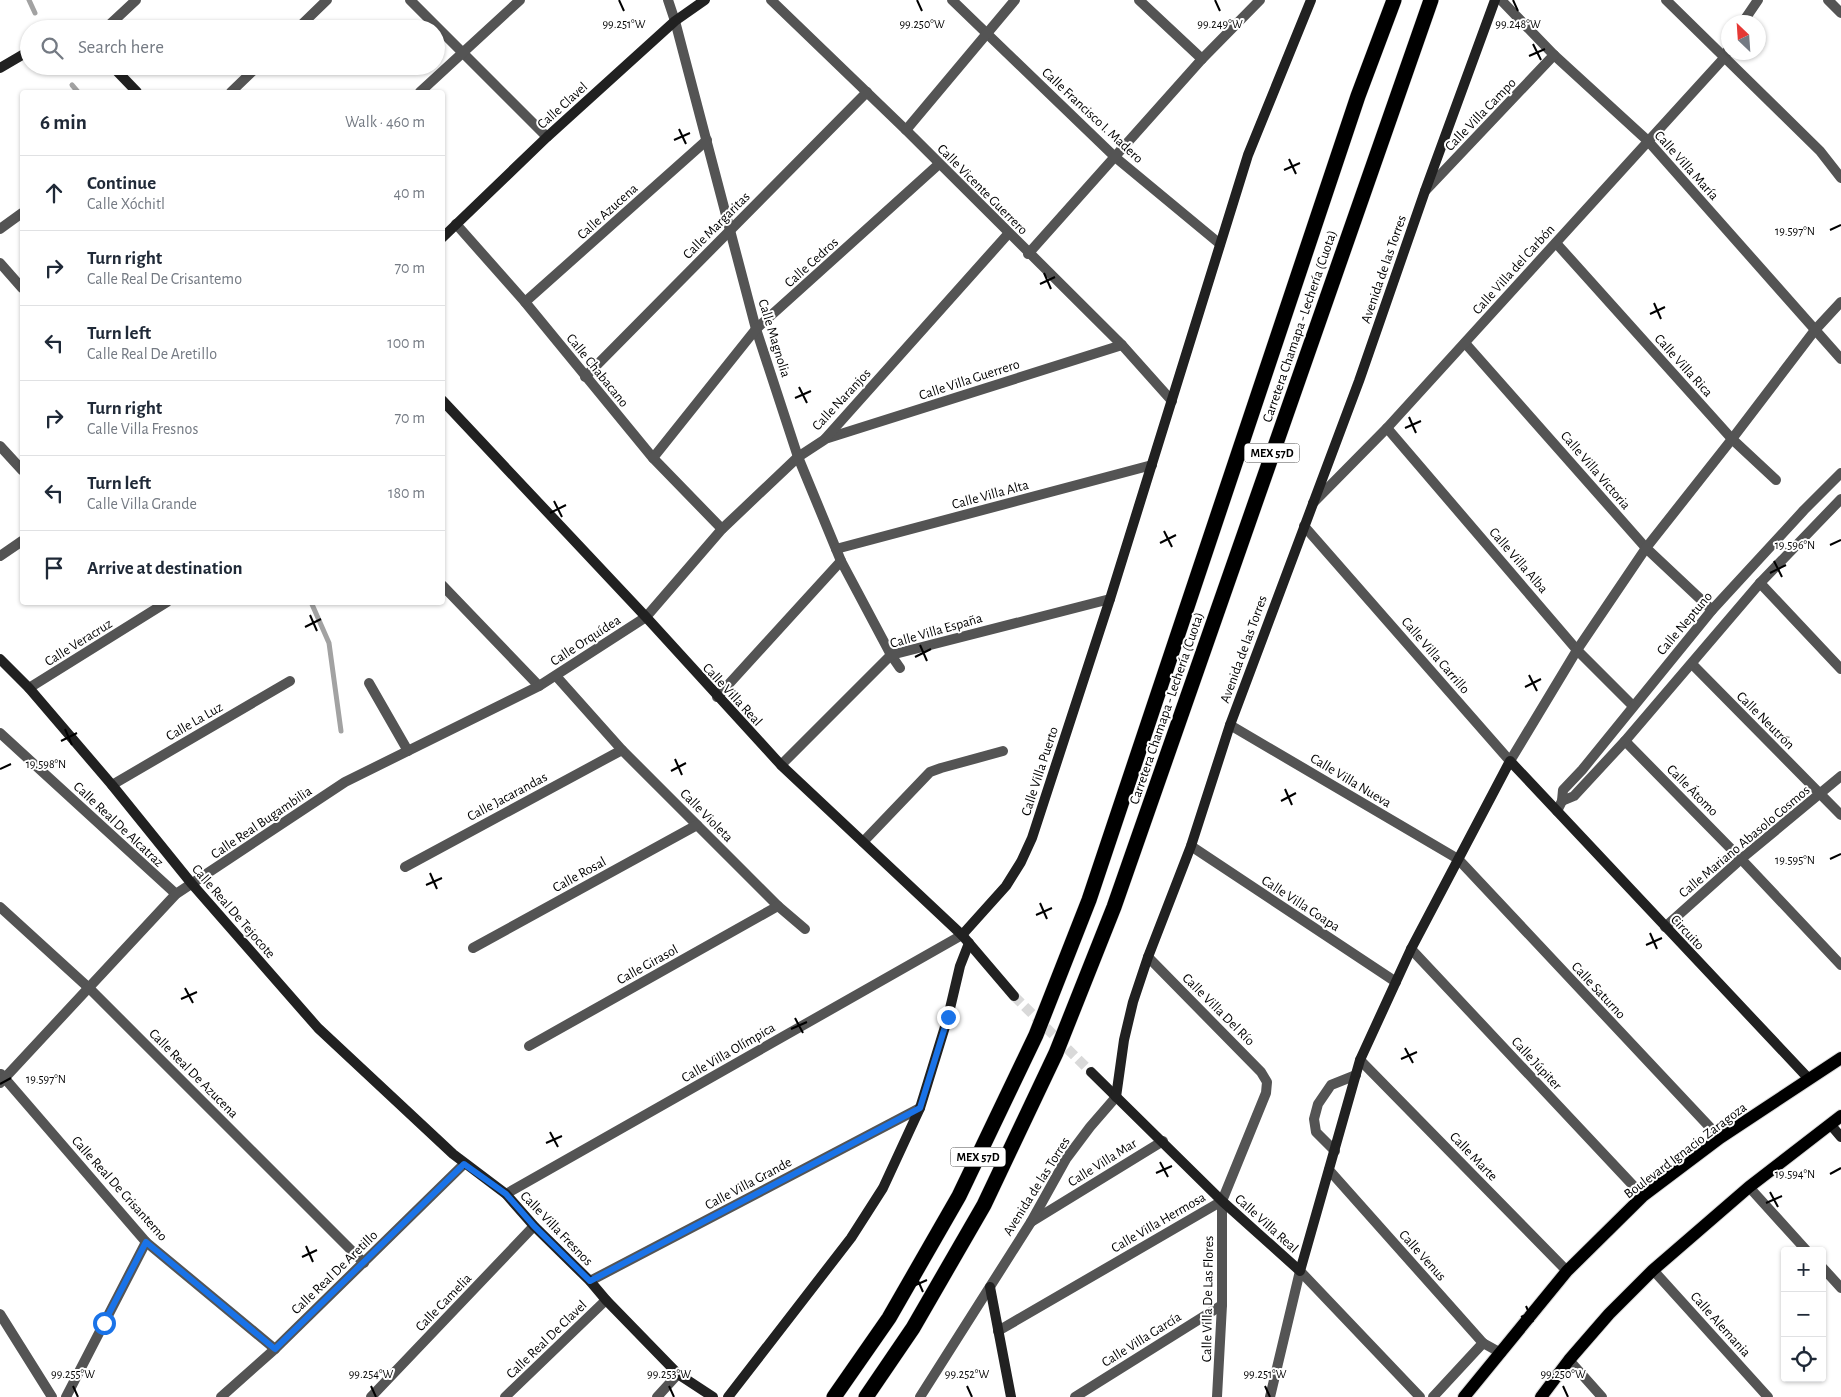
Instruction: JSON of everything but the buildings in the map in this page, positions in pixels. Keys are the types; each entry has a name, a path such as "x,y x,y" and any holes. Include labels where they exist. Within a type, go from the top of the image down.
{"highway":[{"name":"Carretera Chamapa - Lechería (Cuota)","path":"834,1397 889,1318 959,1196 1036,1035 1089,900 1358,96 1394,0"},
{"name":"Carretera Chamapa - Lechería (Cuota)","path":"866,1397 913,1328 984,1205 1056,1054 1114,907 1431,0"}],"main road":[{"name":"Boulevard Ignacio Zaragoza","path":"1464,1397 1567,1271 1643,1196 1720,1138 1841,1058"},
{"path":"1541,1397 1569,1360 1609,1314 1653,1270 1749,1188 1836,1120"}],"street":[{"path":"115,20 136,0"},
{"path":"306,20 327,0"},
{"path":"410,0 430,20"},
{"path":"445,69 520,0"},
{"name":"Calle Magnolia","path":"668,0 707,140 756,329 798,457 841,561 891,655 900,668"},
{"name":"Calle Clavel","path":"445,235 547,137 675,21 705,0"},
{"name":"Calle Vicente Guerrero","path":"771,0 906,130 1028,254 1122,345 1172,401"},
{"name":"Calle Francisco I. Madero","path":"952,0 1116,157 1220,244"},
{"path":"906,130 1015,0"},
{"path":"1139,0 1202,59"},
{"path":"1028,254 1202,59 1260,0"},
{"path":"1220,244 1248,155 1311,0"},
{"name":"Avenida de las Torres","path":"920,1397 1030,1222 1066,1159 1116,1097 1124,1040 1133,1002 1148,958 1191,846 1230,724 1359,381 1494,0"},
{"name":"Calle Villa María","path":"1501,0 1554,55 1648,141 1841,359"},
{"path":"1666,0 1721,50"},
{"path":"1748,15 1758,0"},
{"path":"1828,0 1841,13"},
{"path":"445,35 547,137"},
{"name":"Calle Villa Campo","path":"1425,191 1554,55"},
{"path":"0,68 20,56"},
{"name":"Calle Villa del Carbón","path":"1313,503 1387,428 1556,244 1721,60"},
{"path":"1732,60 1820,151 1841,178"},
{"path":"120,75 134,90"},
{"path":"232,90 248,75"},
{"path":"422,90 439,75"},
{"name":"Calle Margaritas","path":"586,377 867,92"},
{"name":"Calle Azucena","path":"525,302 707,140"},
{"name":"Calle Cedros","path":"653,458 756,329 939,164"},
{"path":"0,229 20,214"},
{"name":"Calle Chabacano","path":"456,224 525,302 653,458 722,529"},
{"name":"Calle Naranjos","path":"646,617 722,529 798,457 824,440 1008,234"},
{"name":"Calle Villa Puerto","path":"966,939 1006,886 1021,862 1032,838 1110,598 1220,244"},
{"name":"Calle Villa Rica","path":"1556,244 1732,439 1776,480"},
{"path":"0,263 20,286"},
{"path":"1270,1397 1300,1271 1360,1060 1411,949 1510,761 1577,650 1646,548 1815,330 1841,302"},
{"name":"Calle Villa Victoria","path":"1465,343 1646,548 1712,610"},
{"name":"Calle Villa Guerrero","path":"824,440 1122,345"},
{"name":"Calle Villa Real","path":"445,403 646,617 781,765 966,939 1014,996"},
{"name":"Calle Villa Alba","path":"1387,428 1577,650 1633,706"},
{"path":"0,446 20,468"},
{"name":"Calle Villa Alta","path":"836,549 1152,465"},
{"name":"Calle Neptuno","path":"1556,811 1562,801 1563,790 1712,610 1804,510 1841,473"},
{"name":"Calle Neptuno","path":"1562,801 1574,796 1625,741 1760,583 1839,507"},
{"name":"Calle Villa Carrillo","path":"1304,526 1510,761 1549,802"},
{"path":"0,556 20,542"},
{"path":"717,697 841,561"},
{"path":"1760,583 1841,669"},
{"path":"445,588 539,686"},
{"name":"Calle Villa España","path":"781,765 891,655 1110,598"},
{"name":"Calle Veracruz","path":"29,688 162,605"},
{"name":"Calle Orquídea","path":"539,686 646,617"},
{"name":"Calle Real De Tejocote","path":"0,659 29,688 112,785 192,884 318,1028 464,1164"},
{"name":"Calle Neutrón","path":"1692,664 1841,815"},
{"name":"Calle Violeta","path":"556,676 622,750 804,930"},
{"name":"Calle La Luz","path":"112,785 290,681"},
{"path":"369,683 408,751"},
{"name":"Calle Real Bugambilia","path":"1,1078 90,989 176,894 345,782 539,686"},
{"name":"Calle Villa Nueva","path":"1230,724 1458,860"},
{"name":"Calle Real De Alcatraz","path":"0,733 176,894"},
{"name":"Calle Átomo","path":"1625,741 1742,859"},
{"name":"Calle Jacarandas","path":"405,867 622,750"},
{"path":"862,842 930,772 1003,751"},
{"name":"Calle Mariano Abasolo Cosmos","path":"1665,927 1841,776"},
{"name":"Circuito","path":"1549,802 1809,1079"},
{"name":"Calle Rosal","path":"473,948 697,825"},
{"name":"Calle Villa Coapa","path":"1191,846 1396,982"},
{"path":"1742,859 1841,965"},
{"name":"Calle Saturno","path":"1458,860 1720,1138"},
{"name":"Calle Girasol","path":"529,1046 778,906"},
{"name":"Calle Real De Azucena","path":"0,907 90,989 364,1263"},
{"path":"728,1397 851,1238 883,1188 920,1108 948,1017 966,939"},
{"name":"Calle Villa Olímpica","path":"506,1194 966,939"},
{"name":"Calle Júpiter","path":"1411,949 1643,1196"},
{"name":"Calle Villa Del Río","path":"1148,958 1261,1072 1267,1082"},
{"name":"Calle Marte","path":"1360,1060 1567,1271"},
{"name":"Calle Villa Real","path":"1091,1072 1222,1201 1300,1271 1420,1397"},
{"path":"1335,1151 1316,1132 1314,1119 1318,1104 1331,1085 1356,1074"},
{"name":"Calle Real De Crisantemo","path":"1,1078 146,1242 275,1349"},
{"name":"Calle Villa Hermosa","path":"998,1332 1222,1201 1266,1093 1267,1082"},
{"name":"Calle Villa Grande","path":"590,1281 920,1108"},
{"path":"1836,1120 1841,1137"},
{"name":"Calle Villa Mar","path":"1030,1222 1163,1141"},
{"name":"Calle Villa Fresnos","path":"464,1164 506,1194 534,1226 590,1281 678,1374 713,1397"},
{"name":"Calle Real De Aretillo","path":"221,1397 275,1349 464,1164"},
{"name":"Calle Venus","path":"1329,1170 1484,1343 1501,1352"},
{"path":"1749,1188 1803,1247"},
{"name":"Calle Villa De Las Flores","path":"1217,1397 1222,1305 1222,1201"},
{"name":"Calle Camelia","path":"371,1397 534,1226"},
{"path":"66,1397 146,1242"},
{"name":"Calle Alemania","path":"1653,1270 1768,1397"},
{"path":"1826,1271 1841,1288"},
{"path":"990,1287 1011,1397"},
{"name":"Calle Real De Clavel","path":"506,1397 606,1300"},
{"name":"Calle Villa García","path":"1074,1397 1222,1305"},
{"path":"0,1314 52,1397"},
{"path":"1433,1397 1484,1343"},
{"path":"1569,1360 1602,1397"},
{"path":"657,1397 678,1374"}],"waterway":[{"path":"29,0 35,13"},
{"path":"72,85 76,90"},
{"path":"312,605 329,643 341,731"}],"tunnel":[{"path":"1014,996 1091,1072"}],"route":[{"path":"104,1323 146,1242 275,1349 464,1164 506,1194 534,1226 590,1281 920,1108 948,1017"}]}
